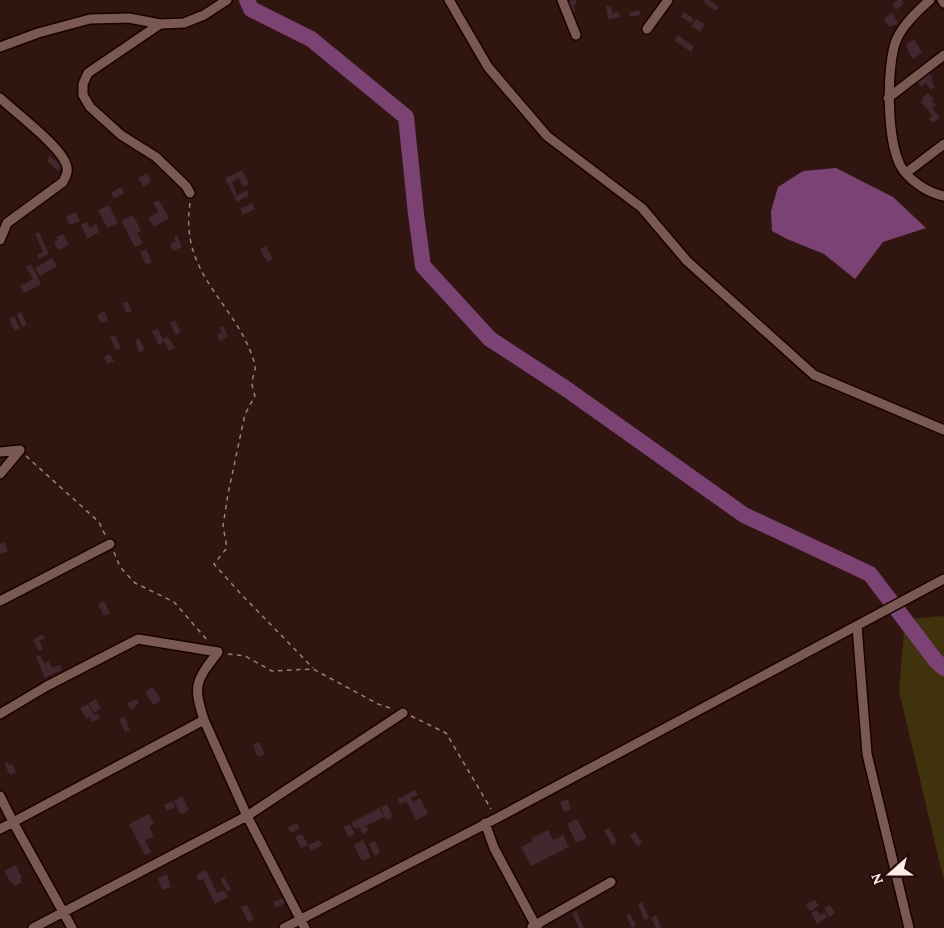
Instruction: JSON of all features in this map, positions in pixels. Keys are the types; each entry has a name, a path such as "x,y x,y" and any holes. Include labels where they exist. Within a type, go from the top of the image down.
{"street":[{"path":"0,47 38,33 90,19 129,18 160,24 184,23 204,15 227,0"},
{"path":"449,0 488,66 547,136 642,208 687,261 814,375 944,430"},
{"path":"562,0 576,35"},
{"path":"647,29 668,0"},
{"path":"930,0 901,31 894,46 888,98 898,158 906,173 922,187 944,196"},
{"path":"160,24 88,73 83,84 83,95 90,107 122,135 156,157 186,186 190,194"},
{"path":"888,98 944,55"},
{"path":"0,98 56,148 66,163 68,172 63,182 8,223 0,240"},
{"path":"906,173 944,144"},
{"path":"0,452 20,450"},
{"path":"0,474 20,450"},
{"path":"0,602 110,544"},
{"path":"284,928 303,924 944,579"},
{"path":"857,626 867,754 909,928"},
{"path":"0,714 47,686 138,639 218,652 202,673 196,693 204,720 247,816 303,924"},
{"path":"33,928 247,816 403,713"},
{"path":"0,829 204,720"},
{"path":"0,796 72,928"},
{"path":"485,824 534,927 611,882"}],"path":[{"path":"190,194 188,215 193,254 200,270 240,332 256,368 252,384 255,396 245,414 228,494 224,526 227,548 214,564 313,669 378,704 446,733 497,818"},
{"path":"20,450 99,522 120,567 135,583 174,602 218,652 244,656 272,671 313,669"}],"shaded area":[{"path":"836,168 893,197 926,228 883,242 855,279 824,254 772,231 771,211 778,187 803,171"},
{"path":"944,617 944,881 899,691 905,620"}],"building":[{"path":"576,0 577,4 573,5 575,12 571,13 568,3"},
{"path":"705,0 719,7 716,11 703,2"},
{"path":"898,0 904,3 896,10 892,5"},
{"path":"606,6 611,6 612,13 619,12 620,17 608,19"},
{"path":"639,10 641,15 630,17 629,12"},
{"path":"684,12 694,19 691,23 681,17"},
{"path":"893,13 898,24 888,27 884,18"},
{"path":"696,19 705,24 700,32 691,26"},
{"path":"678,35 694,47 691,52 674,40"},
{"path":"914,39 922,52 914,59 906,45"},
{"path":"929,73 935,87 931,90 926,83 921,87 918,82"},
{"path":"928,93 936,105 932,109 940,117 933,123 929,119 932,116 930,112 921,103 924,100 922,98"},
{"path":"50,156 62,166 58,171 47,161"},
{"path":"242,170 249,184 243,187 239,178 232,183 237,194 234,196 225,178"},
{"path":"147,173 151,182 143,187 138,178"},
{"path":"121,187 124,193 114,199 111,193"},
{"path":"247,190 249,195 237,202 234,197"},
{"path":"159,200 169,218 154,227 148,218 158,212 153,203"},
{"path":"252,203 255,209 243,215 240,209"},
{"path":"109,205 118,223 107,228 98,210"},
{"path":"76,212 80,221 70,225 66,217"},
{"path":"133,215 141,231 137,233 143,243 135,247 121,221"},
{"path":"87,222 90,228 96,224 99,232 87,239 81,224"},
{"path":"39,232 49,254 39,259 37,254 43,252 35,234"},
{"path":"63,234 69,245 58,250 54,242 58,240 56,237"},
{"path":"177,235 182,247 173,251 170,244 176,241 174,236"},
{"path":"266,246 273,259 267,262 260,249"},
{"path":"146,249 152,262 146,265 140,252"},
{"path":"52,258 57,266 40,276 35,268"},
{"path":"31,264 41,284 24,293 20,286 33,279 26,267"},
{"path":"127,301 132,311 127,313 122,303"},
{"path":"104,311 108,320 101,323 97,315"},
{"path":"21,312 27,325 22,327 17,314"},
{"path":"14,316 20,329 15,331 9,319"},
{"path":"175,320 181,332 176,335 170,323"},
{"path":"223,326 228,336 220,341 217,335 222,332 219,328"},
{"path":"158,329 164,342 159,345 152,331"},
{"path":"115,335 121,348 116,350 110,337"},
{"path":"168,337 175,348 169,351 163,339"},
{"path":"139,338 145,350 139,353 135,340"},
{"path":"110,354 114,361 107,364 104,357"},
{"path":"4,542 8,551 0,554 0,544"},
{"path":"104,601 110,613 104,616 98,604"},
{"path":"42,634 45,638 39,641 43,649 39,651 33,640"},
{"path":"40,655 50,675 45,678 36,657"},
{"path":"49,660 52,668 60,665 62,670 50,675 45,663"},
{"path":"153,687 161,700 153,705 145,692"},
{"path":"96,699 101,709 94,713 89,703"},
{"path":"137,699 139,703 131,710 127,703"},
{"path":"88,704 94,715 98,714 100,718 92,722 90,717 86,719 80,708"},
{"path":"125,717 130,730 125,732 119,719"},
{"path":"259,742 265,754 258,757 253,745"},
{"path":"7,761 9,765 12,764 16,772 10,775 4,763"},
{"path":"415,790 418,795 411,798 413,802 420,798 428,814 416,820 406,801 400,804 398,799"},
{"path":"182,796 189,810 181,815 174,801"},
{"path":"568,799 571,810 564,812 560,802"},
{"path":"173,801 175,807 167,811 164,805"},
{"path":"387,804 393,817 386,820 380,807"},
{"path":"379,808 384,817 366,826 369,830 363,834 359,827 355,829 351,823"},
{"path":"149,814 154,824 149,826 154,836 145,840 151,852 145,855 129,824"},
{"path":"577,819 587,838 576,843 567,824"},
{"path":"297,823 300,829 291,833 288,827"},
{"path":"350,824 355,834 349,837 343,827"},
{"path":"609,828 617,842 612,845 604,831"},
{"path":"548,830 553,840 563,835 569,847 531,866 521,847 533,841 531,838"},
{"path":"635,832 642,843 637,846 630,835"},
{"path":"302,834 308,845 301,848 295,837"},
{"path":"319,840 322,845 311,851 308,845"},
{"path":"363,840 371,857 362,861 354,845"},
{"path":"375,841 380,853 375,856 369,844"},
{"path":"16,865 22,882 15,886 4,871"},
{"path":"206,870 217,893 224,890 228,897 215,904 203,879 199,881 196,875"},
{"path":"167,874 171,887 162,890 158,878"},
{"path":"224,877 231,890 227,892 220,879"},
{"path":"283,898 285,903 276,908 273,902"},
{"path":"815,900 819,906 810,911 806,904"},
{"path":"642,902 649,918 644,920 638,904"},
{"path":"247,905 254,919 248,922 241,907"},
{"path":"830,905 835,913 829,917 824,908"},
{"path":"817,910 820,915 825,913 827,917 817,924 811,913"},
{"path":"576,911 584,928 579,928 572,913"},
{"path":"630,914 636,925 632,928 626,916"},
{"path":"656,915 661,928 656,928 651,918"}],"waterway":[{"path":"247,0 251,9 311,39 406,117 423,266 490,339 565,388 744,515 870,574 936,661 944,668"}]}
